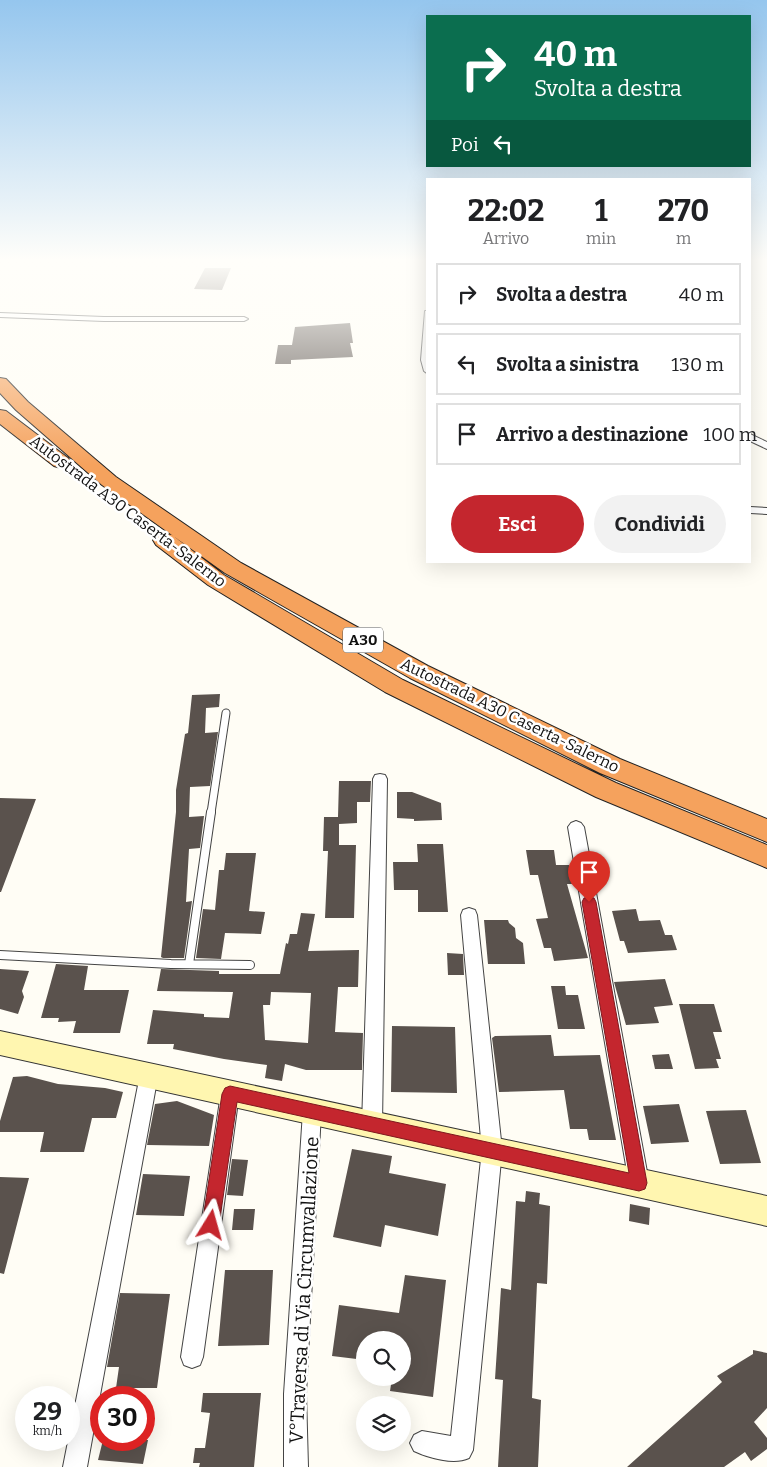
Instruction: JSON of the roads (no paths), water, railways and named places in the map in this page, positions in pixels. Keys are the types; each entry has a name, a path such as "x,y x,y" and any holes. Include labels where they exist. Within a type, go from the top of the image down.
{"highway":[{"name":"Autostrada A30 Caserta-Salerno","path":"0,383 22,406 108,481 233,568 419,672 610,766 767,831"},
{"name":"Autostrada A30 Caserta-Salerno","path":"0,415 216,580 394,686 606,790 767,857"}],"main road":[{"path":"0,1043 767,1211"}],"street":[{"path":"426,344 426,364"},
{"path":"751,438 767,446"},
{"path":"751,510 767,511"},
{"path":"372,1125 380,779"},
{"path":"576,827 639,1183"},
{"path":"422,1443 461,1450 492,1150 469,915"},
{"path":"75,1467 149,1076"},
{"path":"192,1357 230,1094"},
{"name":"V°Traversa di Via Circumvallazione","path":"296,1467 295,1394 312,1112"}],"lane":[{"path":"189,964 226,713"},
{"path":"0,955 250,965"}]}
